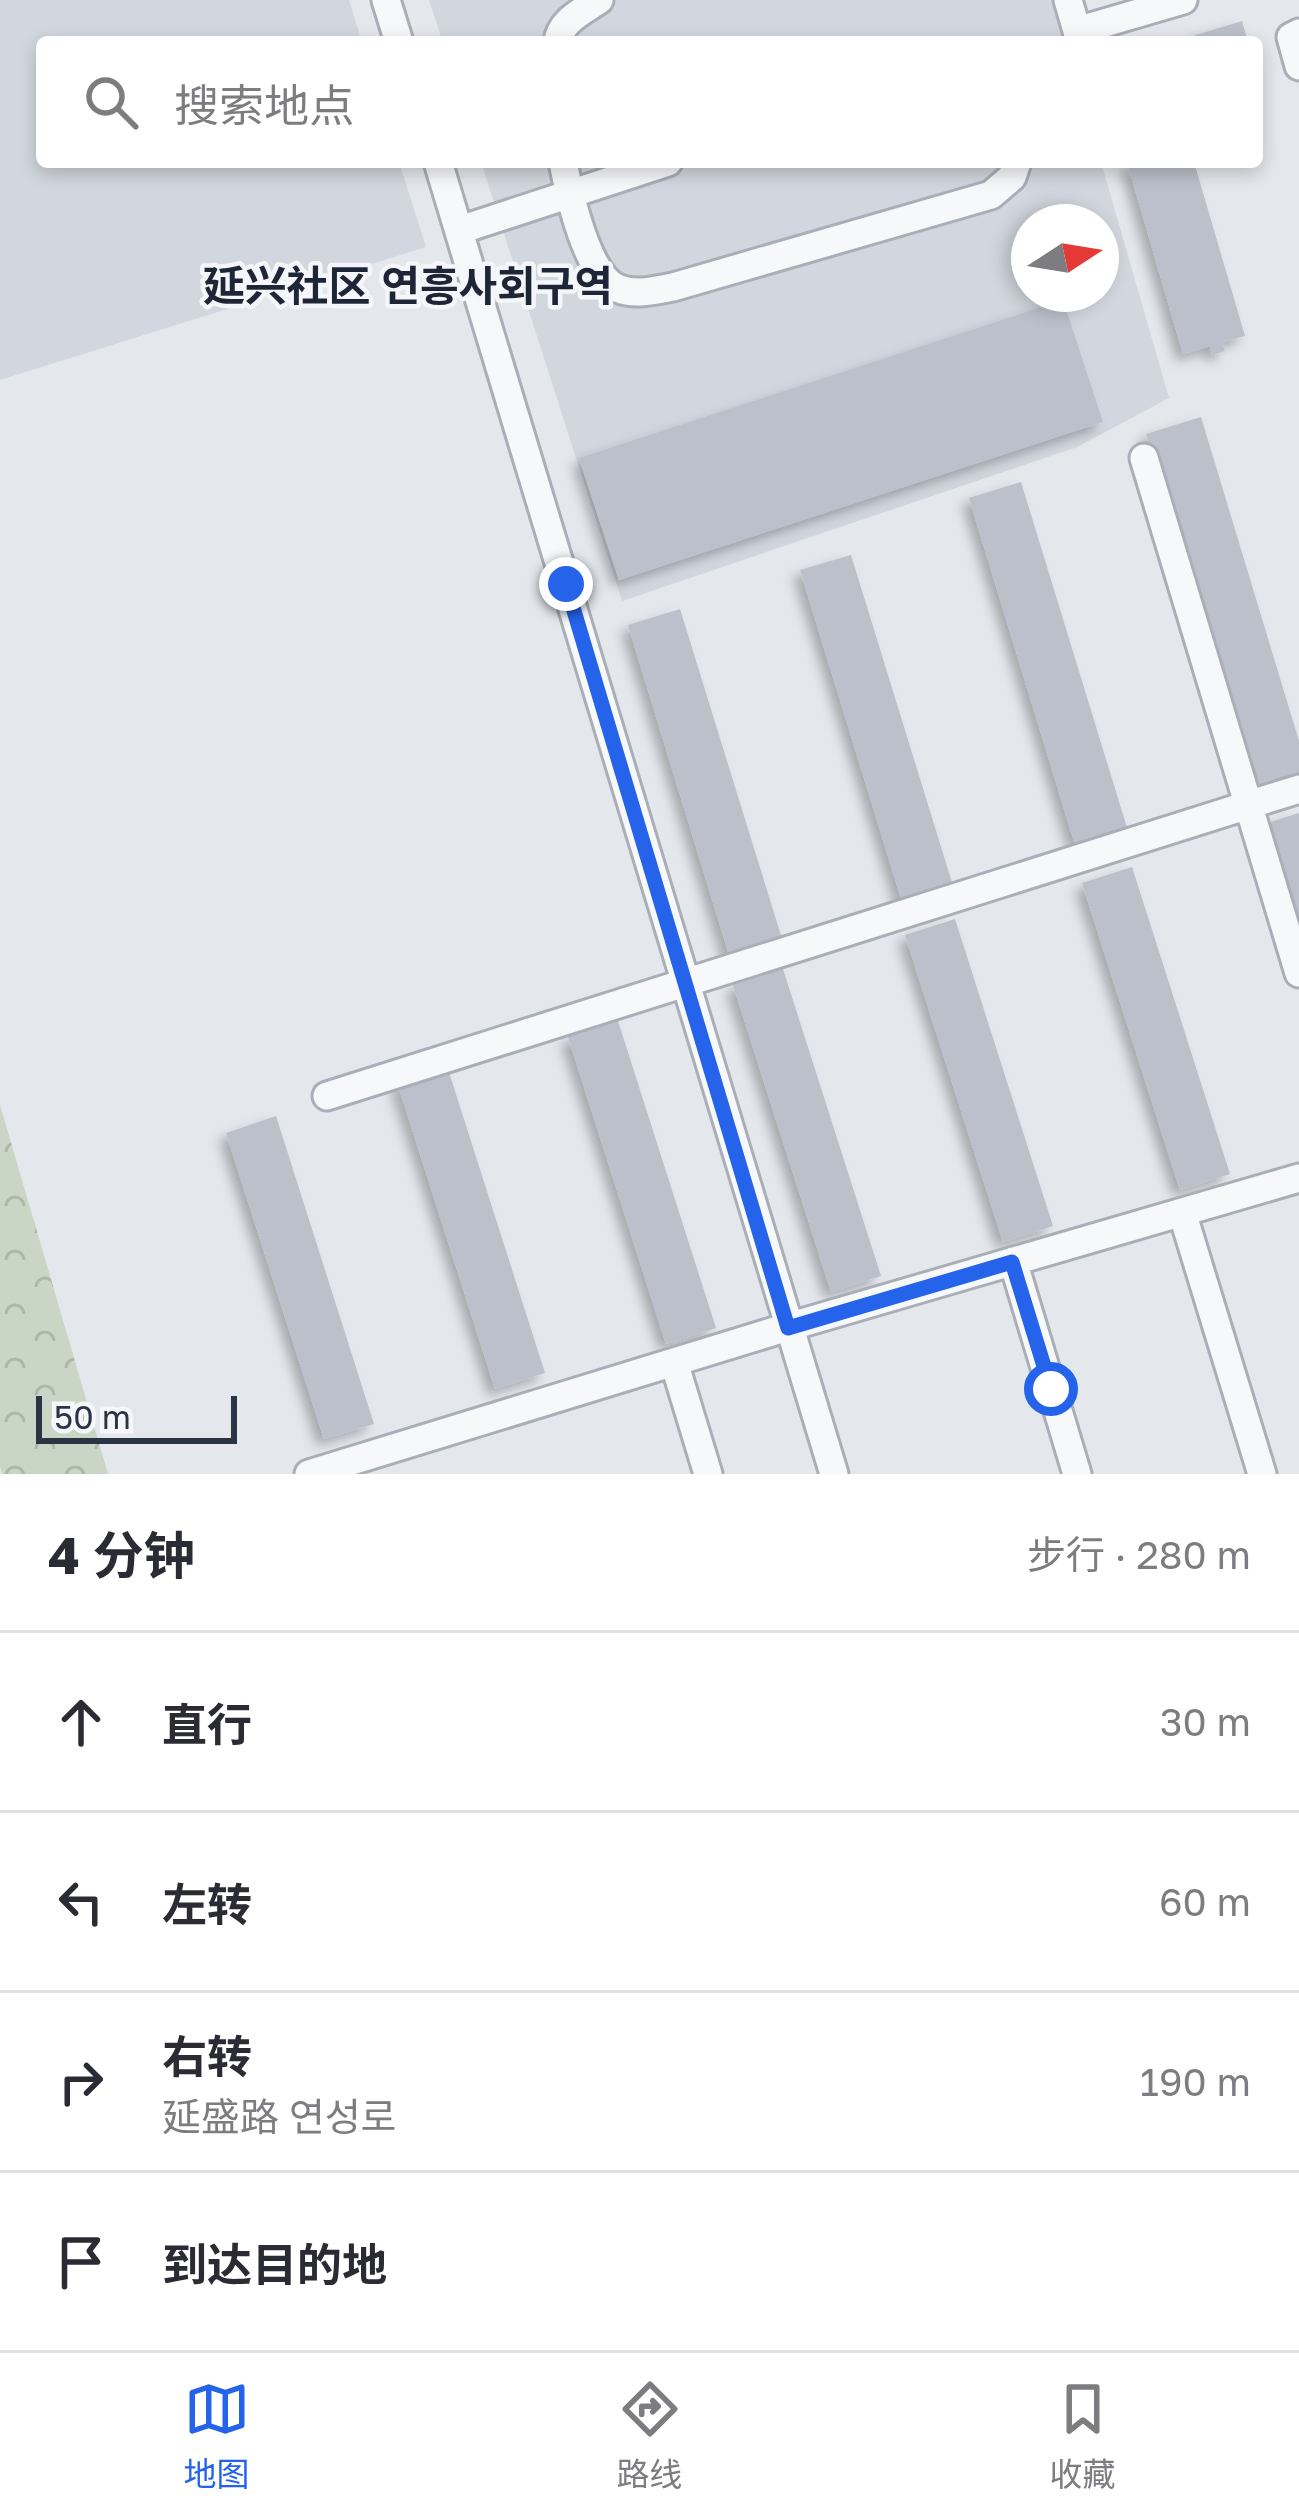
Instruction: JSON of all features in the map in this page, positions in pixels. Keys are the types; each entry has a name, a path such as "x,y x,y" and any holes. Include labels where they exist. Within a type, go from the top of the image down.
{"street":[{"path":"386,0 398,36"},
{"path":"558,36 570,19 599,0"},
{"path":"1068,0 1077,31 1184,0"},
{"path":"1299,33 1291,38 1299,66"},
{"path":"440,168 834,1474"},
{"path":"564,168 598,273 616,288 640,292 673,287 991,195 1015,168"},
{"path":"460,230 649,168"},
{"path":"1144,458 1299,973"},
{"path":"327,1096 1299,789"},
{"path":"309,1474 1299,1178"},
{"path":"1182,1212 1262,1474"},
{"path":"1012,1262 1077,1474"},
{"path":"674,1362 707,1474"}],"shaded area":[{"path":"0,0 349,0 360,36 36,36 36,168 401,168 426,247 0,380"},
{"path":"429,0 1054,0 1064,36 441,36"},
{"path":"483,168 1103,168 1113,204 1011,204 1011,312 1119,312 1119,224 1169,398 1077,447 622,601"}],"green space":[{"path":"0,1105 108,1474 2,1474"}],"building":[{"path":"1242,21 1246,36 1192,36"},
{"path":"1129,168 1196,168 1245,336 1222,342 1225,351 1212,355 1210,346 1183,354"},
{"path":"1026,312 1067,312 1103,422 619,580 579,458"},
{"path":"1201,417 1299,741 1299,773 1253,787 1146,434"},
{"path":"1021,482 1128,831 1076,848 969,498"},
{"path":"851,555 954,889 903,905 800,570"},
{"path":"680,609 783,942 730,958 628,625"},
{"path":"1299,813 1299,940 1261,825"},
{"path":"1132,867 1230,1174 1180,1190 1082,883"},
{"path":"955,919 1053,1226 1003,1242 905,935"},
{"path":"783,969 881,1276 831,1292 733,985"},
{"path":"618,1021 716,1328 666,1344 568,1037"},
{"path":"447,1066 545,1373 495,1389 397,1082"},
{"path":"276,1116 374,1424 324,1439 226,1133"}],"district":[{"name":"延兴社区 연흥사회구역","path":"408,285"}],"route":[{"path":"566,584 788,1328 1012,1262 1051,1389"}]}
